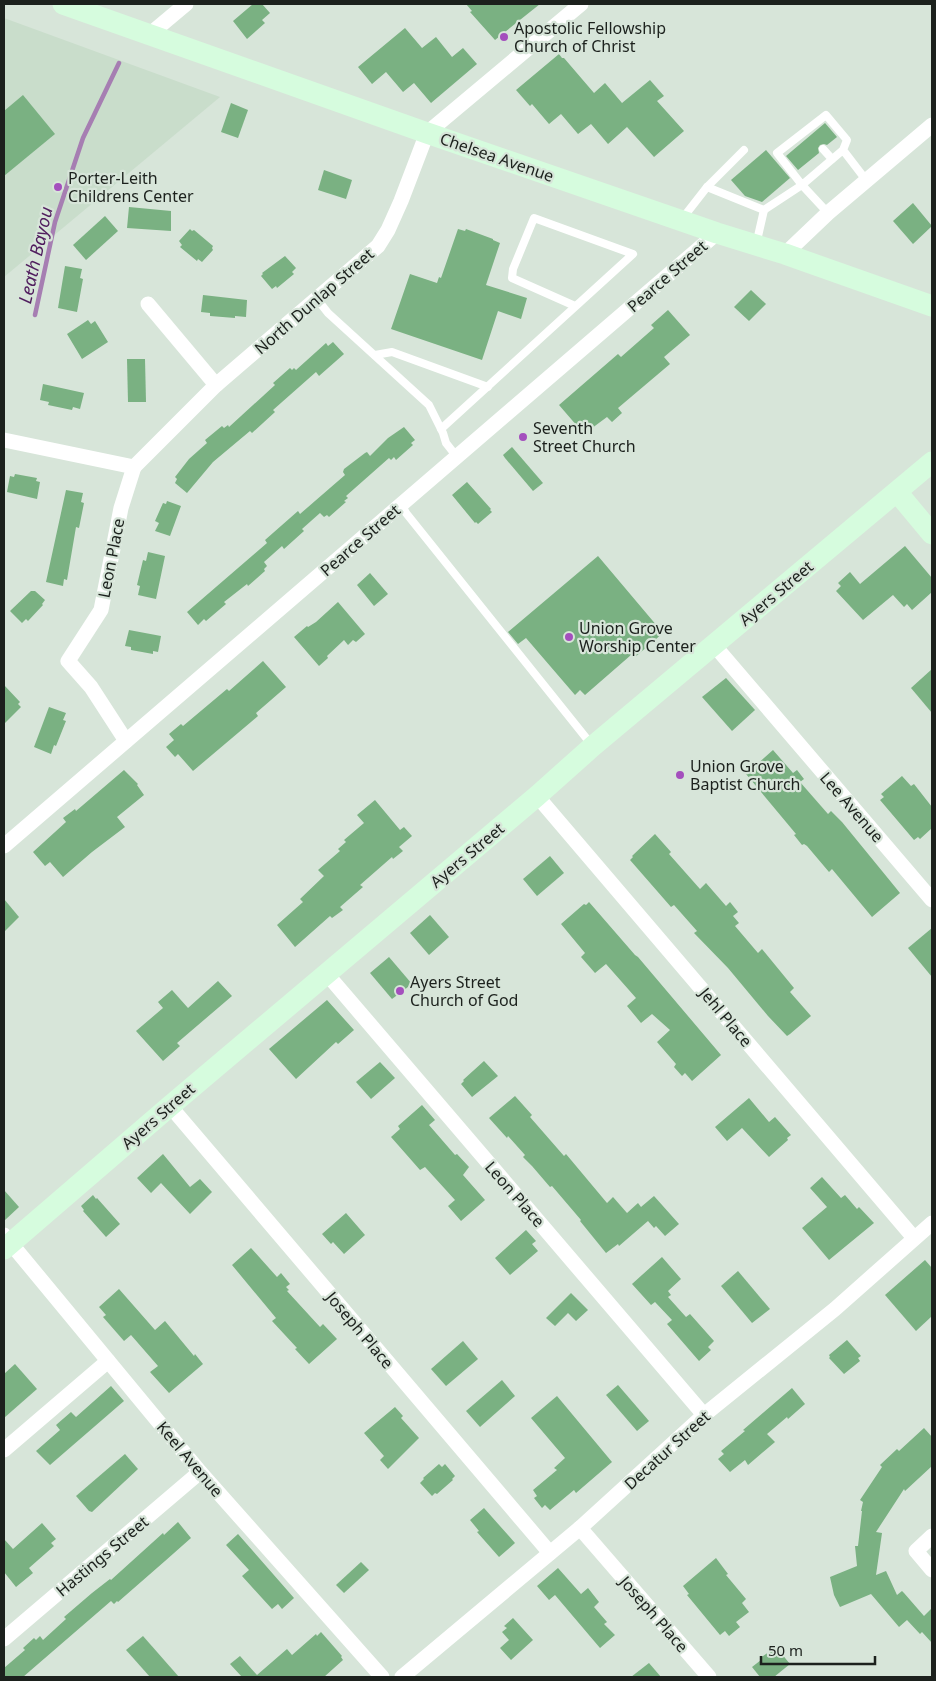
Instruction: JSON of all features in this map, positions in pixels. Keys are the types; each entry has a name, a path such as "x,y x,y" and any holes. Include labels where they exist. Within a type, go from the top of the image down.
{"street":[{"name":"Chelsea Avenue","path":"63,4 427,133 716,233 785,254 932,306"},
{"path":"150,34 186,4"},
{"name":"North Dunlap Street","path":"134,467 216,384 378,246 388,230 401,201 427,133 581,4"},
{"path":"785,254 828,213 932,125"},
{"name":"Pearce Street","path":"4,846 716,233"},
{"path":"148,304 216,384"},
{"path":"4,440 134,467"},
{"name":"Ayers Street","path":"6,1242 170,1106 537,796 593,746 932,462"},
{"name":"Leon Place","path":"126,741 91,687 68,661 102,610 121,508 134,467"},
{"path":"897,492 932,534"},
{"name":"Lee Avenue","path":"714,645 932,900"},
{"name":"Jehl Place","path":"537,796 914,1238"},
{"name":"Leon Place","path":"326,974 704,1415"},
{"name":"Joseph Place","path":"170,1106 550,1553"},
{"name":"Decatur Street","path":"402,1677 580,1528 704,1415 835,1309 932,1223"},
{"name":"Keel Avenue","path":"6,1242 200,1472 382,1677"},
{"path":"4,1450 108,1361"},
{"name":"Hastings Street","path":"4,1639 200,1472"},
{"name":"Joseph Place","path":"580,1528 708,1677"},
{"path":"932,1536 916,1551 932,1570"}],"lane":[{"path":"756,246 764,210 802,185 842,150 846,140 826,115 809,133 777,153 802,185 828,213"},
{"path":"823,149 832,159"},
{"path":"681,221 707,187 744,150"},
{"path":"842,150 866,180"},
{"path":"707,187 764,210"},
{"path":"441,429 633,254 534,218 513,269 512,278 575,306"},
{"path":"317,299 328,313 429,405 446,443 457,457"},
{"path":"375,355 392,352 488,386"},
{"path":"402,505 593,746"}],"shaded area":[{"name":"Porter-Leith Childrens Center","path":"4,18 220,97 4,277"}],"building":[{"path":"253,4 262,4 270,13 262,20 265,23 247,39 233,21"},
{"path":"466,4 540,4 495,40 470,12 472,11"},
{"path":"405,28 422,48 436,37 452,57 463,48 477,64 431,103 414,83 403,92 386,72 372,84 358,67"},
{"path":"559,54 594,93 605,83 622,103 650,80 664,96 657,101 684,131 654,157 627,127 608,144 591,124 578,134 561,114 549,124 532,104 530,106 516,90"},
{"path":"23,95 55,134 4,176 4,111"},
{"path":"231,103 248,110 238,138 221,132"},
{"path":"825,123 837,137 827,145 820,145 818,148 819,153 798,170 786,156"},
{"path":"766,150 790,178 762,202 745,196 731,180"},
{"path":"324,170 352,180 346,199 318,190"},
{"path":"913,203 932,226 913,244 893,221"},
{"path":"129,207 171,211 171,231 127,228"},
{"path":"105,216 118,231 86,260 73,245"},
{"path":"190,229 194,230 213,246 213,250 202,262 198,259 197,261 180,247 182,245 179,241"},
{"path":"458,229 465,231 466,229 500,243 486,285 527,298 521,319 498,311 482,360 391,329 410,274 437,283 439,277 441,278"},
{"path":"285,256 296,268 292,272 294,274 277,288 276,286 272,289 261,276 262,273"},
{"path":"65,266 82,269 80,278 83,279 77,312 58,308"},
{"path":"751,290 766,304 749,321 734,307"},
{"path":"203,295 247,300 246,317 210,316 210,313 201,312"},
{"path":"668,310 690,335 664,357 670,364 618,408 622,413 612,422 607,417 584,434 559,405 618,354 621,357 654,328 651,325"},
{"path":"88,320 91,324 95,321 108,342 82,359 67,334"},
{"path":"333,342 344,354 319,376 316,372 273,410 275,412 252,433 250,431 213,462 187,493 175,483 177,479 175,477 189,459 207,443 205,440 222,426 224,428 228,425 229,427 275,385 273,383 290,368 296,370 326,343 328,346"},
{"path":"127,359 145,359 146,402 128,402"},
{"path":"43,384 84,393 80,409 73,407 72,410 48,405 49,402 40,400"},
{"path":"404,427 415,440 411,443 413,445 396,460 394,457 391,460 389,458 346,496 348,498 344,501 346,502 329,517 327,515 324,517 320,513 284,549 282,546 264,562 267,566 264,569 265,571 248,586 247,584 224,602 226,604 206,621 204,619 198,625 187,612 267,543 265,540 298,511 300,514 345,475 344,469 367,452 370,456 388,438"},
{"path":"512,447 543,483 533,491 503,455"},
{"path":"15,474 37,478 36,481 40,482 37,499 7,492 10,476 14,477"},
{"path":"467,482 492,512 478,524 475,523 452,495"},
{"path":"66,490 83,493 81,502 84,503 79,528 76,527 67,580 64,579 63,586 46,582"},
{"path":"167,501 181,506 170,536 155,531 159,523 155,521 163,503 166,504"},
{"path":"905,546 932,578 932,592 912,610 907,604 904,607 893,595 863,620 836,591 841,586 838,583 850,572 860,584"},
{"path":"148,552 165,556 156,599 138,595 140,586 137,585 143,560 146,561"},
{"path":"598,556 663,633 634,658 631,655 585,695 580,690 575,695 526,638 518,644 508,632"},
{"path":"370,573 388,594 374,606 357,585"},
{"path":"31,591 35,591 45,600 43,605 28,621 26,619 22,623 10,611"},
{"path":"338,602 365,634 356,642 353,640 348,645 344,640 319,666 294,637 307,626 316,622"},
{"path":"129,630 161,636 158,652 153,651 153,654 131,650 131,647 125,646"},
{"path":"263,661 286,687 256,713 258,716 193,771 178,754 175,757 166,747 174,740 169,734 181,724 183,726 227,689 229,691"},
{"path":"932,669 932,713 911,688"},
{"path":"726,678 755,710 732,731 702,697"},
{"path":"4,685 20,702 18,704 21,707 4,724"},
{"path":"49,707 66,713 63,720 66,721 51,754 34,747"},
{"path":"773,750 793,773 797,770 804,779 800,782 828,814 831,811 842,822 900,893 872,917 832,869 829,872 807,846 802,845 794,835 796,834 746,774"},
{"path":"124,770 138,784 144,795 117,817 125,827 63,877 50,862 45,866 33,852 66,822 63,818 75,809 76,811"},
{"path":"902,776 911,786 914,784 932,807 932,828 920,839 918,837 914,840 880,800 884,797 881,794"},
{"path":"375,800 400,830 404,827 412,836 399,847 403,851 393,859 392,857 360,885 363,887 340,907 343,910 332,918 330,916 295,947 277,925 303,902 300,899 324,876 318,870 340,851 338,849 346,842 344,840 364,823 357,815"},
{"path":"655,834 671,852 669,854 700,889 706,883 726,906 730,902 738,912 733,916 739,923 735,926 758,953 762,949 794,988 790,992 811,1016 787,1036 728,968 694,933 697,931 674,905 671,907 630,860"},
{"path":"550,856 564,873 537,896 523,879"},
{"path":"4,899 19,917 4,932"},
{"path":"589,902 721,1055 692,1081 685,1073 682,1076 674,1067 676,1064 657,1042 670,1030 652,1014 641,1023 627,1006 636,998 606,964 595,973 581,957 585,953 561,924 584,904 586,905"},
{"path":"430,915 449,937 429,955 410,933"},
{"path":"932,928 932,977 908,948"},
{"path":"389,957 412,984 392,999 370,973"},
{"path":"218,981 232,996 177,1043 180,1046 163,1061 136,1031 163,1008 158,1002 172,990 188,1008"},
{"path":"327,1000 354,1030 338,1044 336,1042 296,1079 269,1049"},
{"path":"484,1061 498,1076 472,1097 461,1084"},
{"path":"380,1062 395,1078 371,1099 356,1082"},
{"path":"515,1096 532,1115 530,1117 564,1156 566,1154 607,1203 613,1197 627,1213 638,1203 641,1207 654,1196 679,1224 665,1236 656,1226 654,1228 648,1221 619,1246 618,1244 606,1253 552,1186 550,1187 523,1157 525,1155 489,1118"},
{"path":"749,1098 769,1122 775,1117 791,1135 769,1157 742,1128 727,1141 715,1127"},
{"path":"422,1105 435,1120 429,1125 455,1155 457,1154 469,1167 463,1175 485,1200 461,1221 448,1206 455,1200 425,1167 420,1170 391,1137 400,1129 398,1126"},
{"path":"163,1154 190,1187 200,1179 212,1192 190,1214 161,1183 151,1193 137,1178"},
{"path":"822,1177 841,1198 845,1195 857,1209 859,1207 874,1223 829,1260 802,1228 827,1207 810,1188"},
{"path":"4,1190 19,1207 4,1221"},
{"path":"93,1195 120,1224 106,1237 83,1211 81,1206"},
{"path":"346,1213 365,1235 344,1254 322,1234"},
{"path":"526,1230 536,1241 532,1244 538,1251 510,1275 495,1258"},
{"path":"251,1248 277,1277 281,1273 290,1284 286,1287 289,1290 287,1291 320,1327 323,1324 337,1339 309,1364 272,1321 276,1318 232,1265"},
{"path":"662,1257 681,1279 668,1291 671,1295 668,1297 686,1317 690,1314 714,1341 708,1347 711,1350 699,1361 667,1324 672,1320 655,1302 651,1305 632,1284"},
{"path":"925,1260 932,1268 932,1316 916,1331 885,1295"},
{"path":"738,1271 770,1309 752,1323 721,1286"},
{"path":"119,1289 155,1330 165,1321 203,1364 169,1393 150,1372 158,1366 131,1335 124,1341 103,1317 106,1315 99,1307"},
{"path":"571,1293 588,1310 576,1321 568,1313 555,1326 546,1318"},
{"path":"847,1340 861,1356 858,1358 860,1361 844,1374 829,1358 829,1355"},
{"path":"463,1341 478,1359 446,1386 431,1369"},
{"path":"15,1364 37,1389 4,1418 4,1374"},
{"path":"502,1380 515,1396 480,1427 466,1411"},
{"path":"618,1385 649,1421 637,1431 606,1395"},
{"path":"111,1386 124,1401 50,1465 36,1451 60,1430 56,1425 71,1412 76,1417"},
{"path":"792,1388 805,1404 767,1434 775,1442 748,1465 745,1460 730,1472 718,1459 724,1454 721,1451"},
{"path":"557,1396 612,1462 576,1493 574,1490 550,1510 545,1505 542,1508 534,1498 537,1496 533,1490 557,1470 554,1468 565,1458 531,1418"},
{"path":"395,1407 403,1416 401,1418 419,1438 388,1469 380,1460 384,1456 364,1433"},
{"path":"924,1428 932,1437 932,1466 905,1491 904,1489 876,1532 882,1533 876,1575 886,1571 897,1595 902,1591 924,1616 932,1608 932,1643 922,1632 920,1634 907,1620 899,1627 871,1594 840,1607 834,1595 830,1577 857,1566 855,1546 858,1546 863,1502 860,1500 882,1467 880,1465 897,1449 899,1451"},
{"path":"125,1454 138,1469 92,1512 89,1511 76,1496"},
{"path":"439,1464 442,1467 445,1464 455,1476 437,1494 435,1493 432,1496 420,1483"},
{"path":"484,1508 515,1543 499,1557 477,1532 479,1531 470,1520"},
{"path":"178,1522 191,1538 118,1602 114,1604 111,1601 23,1677 4,1677 4,1668 25,1650 23,1648 34,1638 36,1640 40,1636 43,1640 66,1619 64,1617 92,1593 111,1580 163,1533 164,1535"},
{"path":"42,1523 56,1539 51,1543 54,1546 29,1568 33,1573 16,1587 4,1572 4,1539 13,1549"},
{"path":"238,1534 294,1598 282,1609 278,1604 272,1609 242,1576 249,1570 226,1545"},
{"path":"716,1558 728,1574 726,1575 746,1599 742,1603 749,1612 736,1622 740,1627 729,1636 725,1631 720,1635 687,1595 689,1594 683,1586"},
{"path":"361,1562 369,1570 344,1593 336,1585"},
{"path":"558,1568 581,1594 588,1588 599,1602 594,1607 607,1622 604,1624 615,1635 600,1648 555,1595 549,1600 537,1586"},
{"path":"513,1618 533,1640 511,1660 500,1648 509,1640 502,1632 507,1628 504,1626"},
{"path":"321,1632 342,1656 343,1660 324,1677 242,1677 230,1664 240,1656 257,1675 287,1649 292,1655 316,1634 317,1636"},
{"path":"143,1636 179,1677 150,1677 126,1650"},
{"path":"776,1647 790,1664 774,1677 760,1677 752,1667 761,1660 760,1658"},
{"path":"649,1663 661,1677 631,1677"}],"waterway":[{"name":"Leath Bayou","path":"35,315 55,222 83,138 119,63"}],"place":[{"name":"Apostolic Fellowship Church of Christ","path":"504,37"},
{"name":"Porter-Leith Childrens Center","path":"58,187"},
{"name":"Seventh Street Church","path":"523,437"},
{"name":"Union Grove Worship Center","path":"569,637"},
{"name":"Union Grove Baptist Church","path":"680,775"},
{"name":"Ayers Street Church of God","path":"400,991"}]}
